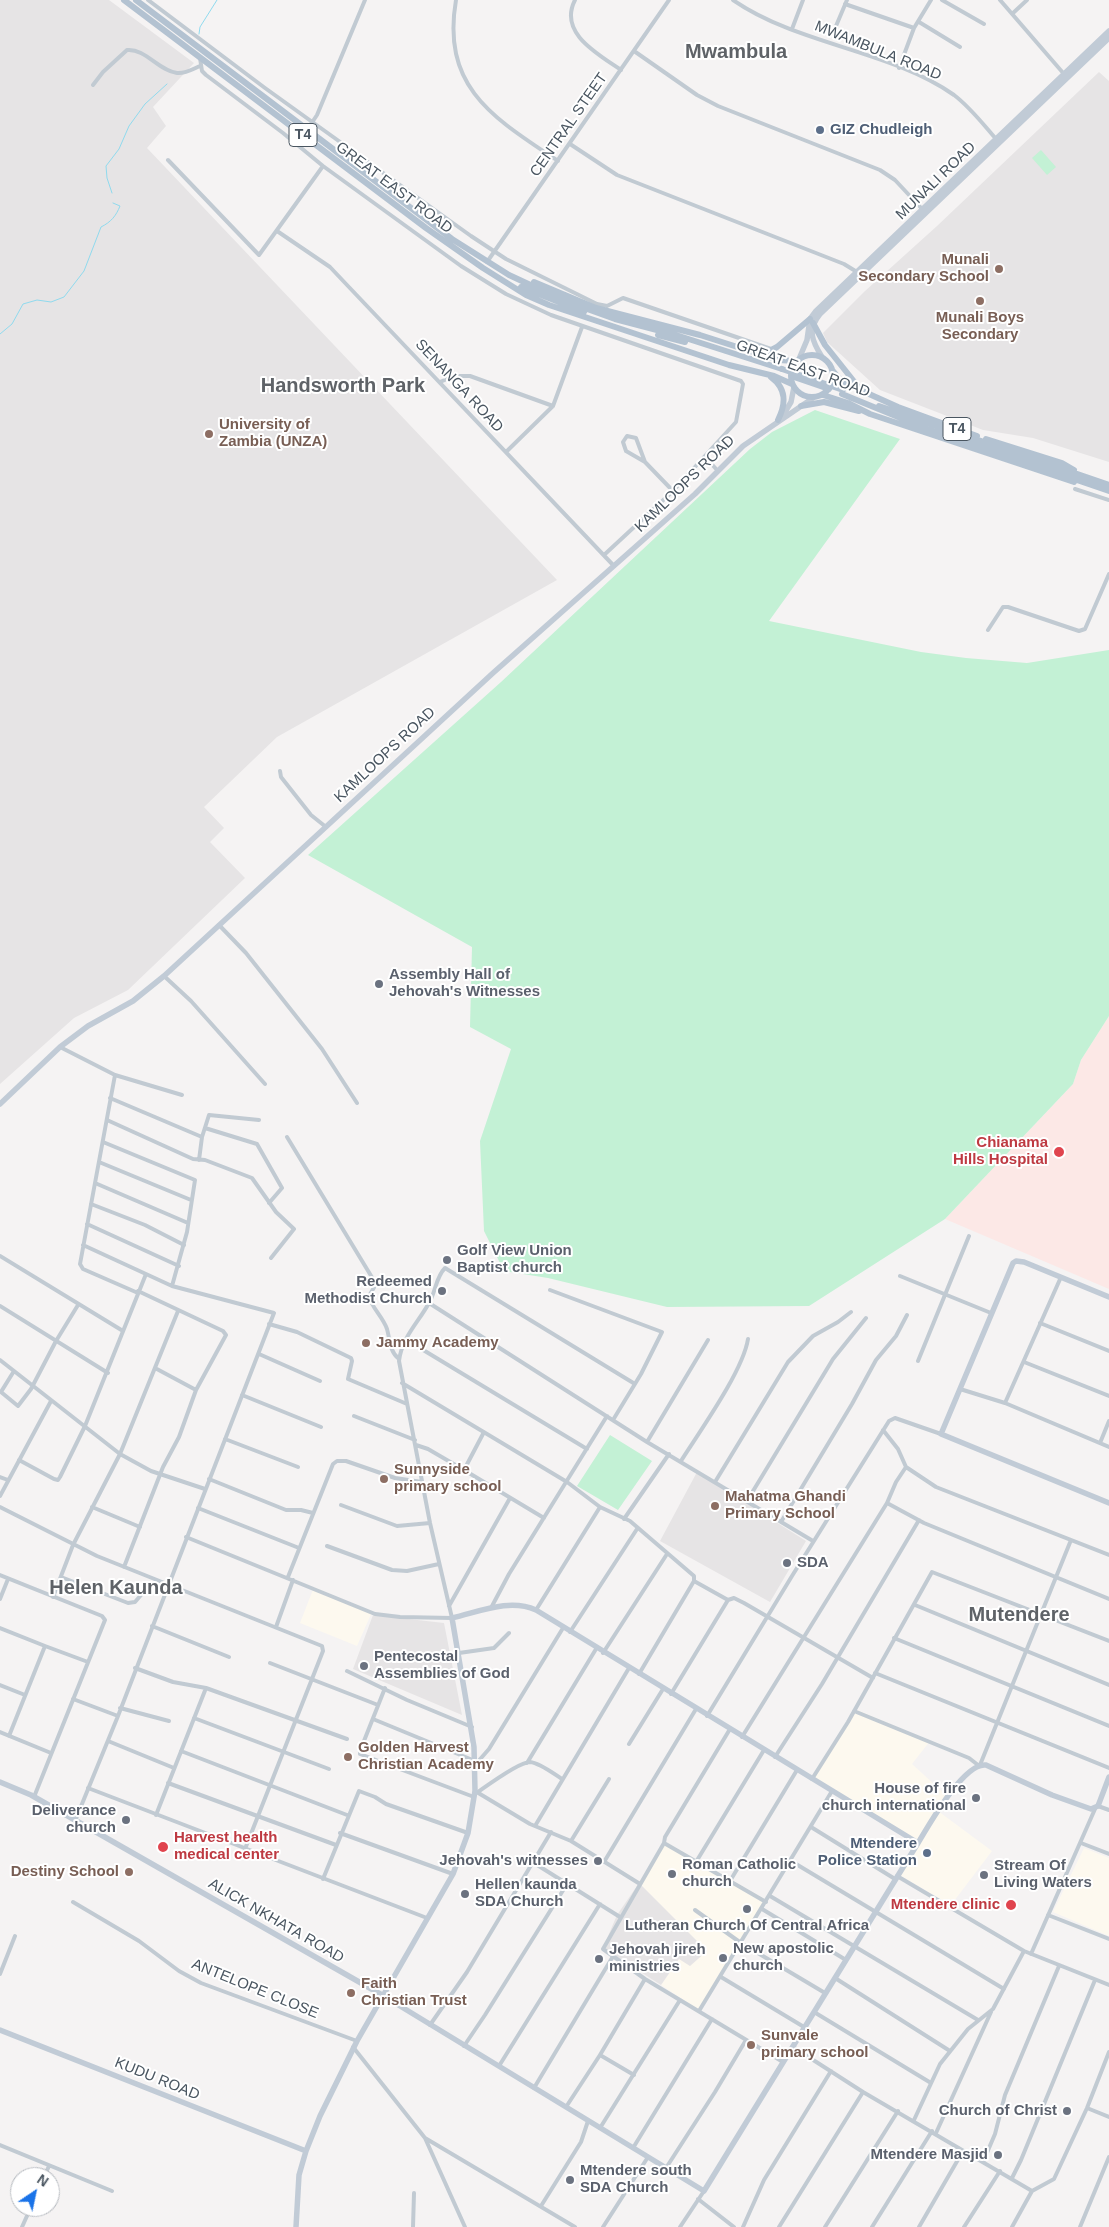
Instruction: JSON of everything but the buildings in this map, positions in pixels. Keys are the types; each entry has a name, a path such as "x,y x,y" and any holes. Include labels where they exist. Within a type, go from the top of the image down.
{"main road":[{"name":"GREAT EAST ROAD","path":"124,0 419,223 510,279 606,316 676,335 782,371 1089,481"},
{"name":"GREAT EAST ROAD","path":"136,0 485,265"},
{"name":"MUNALI ROAD","path":"1067,76 1109,31"},
{"name":"MUNALI ROAD","path":"811,320 820,314 998,141 1109,38"},
{"name":"GREAT EAST ROAD","path":"510,279 532,282 596,308 700,335 762,355 784,361 798,360"},
{"name":"GREAT EAST ROAD","path":"510,279 526,295 578,316 729,365 765,374 793,386"},
{"path":"762,355 773,350 811,320"},
{"path":"793,386 804,396 813,398 823,395 832,384 832,370 812,340 811,320"},
{"path":"780,419 791,402 793,386 791,374 807,340 811,320"},
{"path":"811,320 825,345 861,390"},
{"path":"798,360 808,355 822,357"},
{"name":"GREAT EAST ROAD","path":"832,370 842,382 898,407 976,436 1062,463 1089,481 1109,491"},
{"path":"765,374 776,380 783,391 784,404 780,419"},
{"name":"GREAT EAST ROAD","path":"823,395 848,402 870,414 1060,479 1089,481 1109,485"},
{"name":"KAMLOOPS ROAD","path":"0,1104 60,1047 88,1026 140,996 164,976 493,673 695,494 749,440 813,398"},
{"path":"802,406 824,402 870,414"},
{"path":"1109,1297 1024,1262 1016,1261 1010,1267 941,1434 1109,1503"},
{"path":"296,2227 299,2175 306,2151 331,2091 382,1995 453,1874 468,1833 476,1793 475,1763 472,1727 452,1618 491,1608 517,1604 536,1610 603,1653 918,1843"},
{"path":"704,2191 896,1878 954,1789 979,1765 986,1765 1077,1804 1097,1807 1109,1777"},
{"name":"ALICK NKHATA ROAD","path":"0,1782 34,1797 382,1995 704,2191"},
{"name":"KUDU ROAD","path":"0,2030 306,2151"}],"street":[{"path":"148,0 313,123 493,251 530,272 597,304 607,306 623,298 773,350"},
{"path":"307,130 313,123 364,0"},
{"path":"456,0 452,35 454,52 460,70 469,86 497,118 558,161"},
{"path":"575,0 570,13 572,26 579,38 589,48 621,70"},
{"name":"CENTRAL STEET","path":"477,277 493,251 570,144 669,0"},
{"name":"MWAMBULA ROAD","path":"733,0 755,14 929,80 952,94 971,111 998,141"},
{"path":"792,29 803,0"},
{"path":"899,68 914,28 931,0"},
{"path":"942,0 984,24"},
{"path":"1000,0 1067,76"},
{"path":"1012,14 1027,0"},
{"path":"836,26 846,2 914,28"},
{"path":"919,22 960,46"},
{"path":"93,85 102,72 126,50 132,49 175,73 183,73 200,66"},
{"path":"634,51 697,95 718,106 880,170 895,180 924,212"},
{"path":"200,56 200,66 206,75 323,166 477,277 530,306 582,327 741,381 743,384 736,422 673,492 604,555"},
{"path":"570,144 624,178 844,264 860,274"},
{"path":"168,160 259,255 323,166"},
{"name":"SENANGA ROAD","path":"277,232 330,267 614,566"},
{"path":"506,452 553,406 582,327"},
{"path":"440,382 454,376 470,376 553,406"},
{"path":"645,462 636,438 627,436 623,442 626,451 645,462 673,492"},
{"path":"705,457 718,471"},
{"path":"1075,489 1109,500"},
{"path":"988,630 1003,607 1008,607 1079,631 1085,629 1109,574"},
{"path":"280,771 282,777 311,815 326,827"},
{"path":"219,925 246,953 322,1049 357,1103"},
{"path":"164,976 191,1000 265,1084"},
{"path":"60,1047 115,1075 182,1095"},
{"path":"115,1075 83,1245 81,1268 226,1333 196,1390 179,1437 161,1474 124,1567"},
{"path":"110,1098 202,1137"},
{"path":"199,1160 202,1137 211,1115 259,1120"},
{"path":"107,1120 199,1160 252,1178 276,1212 294,1229 271,1258"},
{"path":"205,1128 257,1144 282,1187 269,1203"},
{"path":"288,1137 375,1283 376,1286 368,1296 369,1300 382,1318 388,1330 392,1350 399,1359"},
{"path":"103,1142 195,1180 184,1245 172,1286"},
{"path":"99,1162 191,1200"},
{"path":"96,1182 188,1223"},
{"path":"91,1204 145,1226 184,1245"},
{"path":"87,1224 179,1266"},
{"path":"918,1361 944,1293 969,1236"},
{"path":"75,1821 118,1716 274,1313 172,1286 83,1245"},
{"path":"0,1256 123,1331"},
{"path":"186,1537 375,1614 400,1617 452,1618 430,1523 415,1440 402,1383 399,1359 405,1339 429,1302 442,1270 447,1269 634,1384"},
{"path":"19,1460 58,1480 85,1426 108,1373 146,1274"},
{"path":"900,1276 991,1313"},
{"path":"1005,1403 1062,1277"},
{"path":"550,1290 662,1332 613,1420"},
{"path":"429,1302 647,1442 681,1460 813,1541"},
{"path":"14,1371 1,1392 18,1406 33,1386 56,1340 78,1305"},
{"path":"0,1306 108,1373"},
{"path":"53,1597 73,1545 120,1454 178,1311"},
{"path":"715,1482 788,1362 813,1336 838,1322 851,1312"},
{"path":"781,1522 852,1404 876,1360 896,1336 907,1315"},
{"path":"747,1501 833,1359 866,1318"},
{"path":"1040,1323 1109,1351"},
{"path":"269,1324 297,1332 350,1358 352,1361 348,1379 407,1404"},
{"path":"405,1339 588,1449"},
{"path":"681,1460 734,1374 747,1346 748,1339"},
{"path":"647,1442 708,1340"},
{"path":"259,1354 320,1381"},
{"path":"0,1360 120,1454 161,1474 205,1489"},
{"path":"1024,1362 1109,1396"},
{"path":"155,1368 196,1390"},
{"path":"402,1383 567,1482 600,1507 624,1519 694,1576 694,1582 639,1674"},
{"path":"960,1388 1005,1403 1109,1447"},
{"path":"242,1394 321,1427"},
{"path":"0,1496 51,1401"},
{"path":"354,1416 415,1440"},
{"path":"491,1608 607,1416"},
{"path":"707,1716 813,1541 890,1421 895,1418 941,1434"},
{"path":"1100,1444 1109,1421"},
{"path":"883,1430 898,1448 906,1467 936,1487 1109,1555"},
{"path":"464,1470 484,1432"},
{"path":"225,1439 298,1467"},
{"path":"416,1445 428,1449 544,1518"},
{"path":"624,1519 669,1454"},
{"path":"288,1577 331,1468 337,1461 346,1461 395,1478 422,1482"},
{"path":"742,1737 887,1503 896,1482 906,1467"},
{"path":"0,1477 8,1480"},
{"path":"209,1479 286,1510 301,1510 313,1513"},
{"path":"449,1606 510,1498"},
{"path":"887,1503 919,1520 1109,1599"},
{"path":"341,1506 397,1526 430,1523"},
{"path":"0,1507 73,1545 322,1646 323,1651 294,1720 245,1849"},
{"path":"92,1507 140,1527"},
{"path":"536,1610 600,1507"},
{"path":"198,1508 299,1548"},
{"path":"775,1757 822,1684 919,1520"},
{"path":"570,1632 638,1529"},
{"path":"854,1711 969,1758 979,1765 1013,1687 1071,1540"},
{"path":"327,1546 392,1570 407,1571 439,1564"},
{"path":"603,1653 667,1554"},
{"path":"812,1779 854,1711 932,1572 1109,1642"},
{"path":"0,1575 104,1618 34,1797"},
{"path":"61,1577 128,1603 133,1603 141,1595"},
{"path":"0,1599 8,1579"},
{"path":"276,1627 293,1580"},
{"path":"694,1582 728,1600"},
{"path":"671,1694 728,1600 734,1598 836,1658 874,1676 1109,1768"},
{"path":"915,1605 1109,1684"},
{"path":"152,1626 229,1657"},
{"path":"0,1628 88,1662"},
{"path":"372,1719 475,1763 488,1749 563,1628"},
{"path":"459,1653 494,1648 509,1633"},
{"path":"894,1638 1109,1726"},
{"path":"9,1736 45,1646"},
{"path":"476,1793 498,1778 527,1763 596,1648"},
{"path":"270,1663 378,1705"},
{"path":"135,1668 173,1682 206,1688 347,1739"},
{"path":"535,1826 629,1668"},
{"path":"347,1671 407,1700 472,1727"},
{"path":"0,1684 26,1695"},
{"path":"156,1815 206,1688"},
{"path":"385,1688 360,1754 476,1793 535,1826 571,1841 640,1884"},
{"path":"629,1744 663,1689"},
{"path":"73,1699 118,1716"},
{"path":"120,1708 169,1721"},
{"path":"604,1862 696,1709"},
{"path":"194,1718 329,1769"},
{"path":"730,1729 664,1837 664,1843 602,1947 604,1952 612,1958 645,1979 783,2062"},
{"path":"0,1732 51,1753"},
{"path":"108,1741 174,1768"},
{"path":"696,1862 764,1750"},
{"path":"181,1751 347,1815"},
{"path":"527,1763 535,1764 562,1779"},
{"path":"730,1881 797,1770"},
{"path":"571,1841 609,1779"},
{"path":"168,1783 258,1815 336,1846"},
{"path":"88,1788 427,1918"},
{"path":"323,1879 357,1792 361,1791 386,1804 468,1833"},
{"path":"699,2012 832,1791"},
{"path":"1031,1954 1097,1807 1109,1810"},
{"path":"811,1827 896,1878 1031,1954 1109,1985"},
{"path":"430,2025 467,1972 551,1832"},
{"path":"340,1833 453,1874"},
{"path":"664,1843 766,1902"},
{"path":"1081,1843 1109,1854"},
{"path":"791,1861 1004,1989"},
{"path":"534,1863 620,1917"},
{"path":"464,2046 567,1884"},
{"path":"770,1896 978,2020"},
{"name":"ANTELOPE CLOSE","path":"73,1902 139,1941 179,1970 201,1983 357,2041"},
{"path":"498,2066 600,1904"},
{"path":"762,1909 846,1960"},
{"path":"695,1910 741,1943 826,1993"},
{"path":"1048,1915 1109,1940"},
{"path":"0,1974 15,1936"},
{"path":"872,2227 934,2132 991,2011 1024,1950"},
{"path":"534,2088 612,1958"},
{"path":"983,2162 997,2127 1005,2095 1059,1966"},
{"path":"721,1977 804,2028"},
{"path":"834,1978 950,2051"},
{"path":"565,2107 600,2055 645,1979"},
{"path":"1012,2178 1095,1980"},
{"path":"600,2128 680,2000"},
{"path":"914,2120 940,2064 978,2020 991,2011"},
{"path":"814,2012 931,2083"},
{"path":"633,2148 712,2020"},
{"path":"666,2168 746,2040"},
{"path":"353,2047 425,2138 465,2227"},
{"path":"792,2047 863,2092 914,2120 1032,2191"},
{"path":"1012,2227 1032,2191 1054,2179 1087,2108 1109,2052"},
{"path":"600,2055 634,2075"},
{"path":"743,2227 764,2180 831,2071"},
{"path":"779,2227 863,2092"},
{"path":"1087,2108 1109,2117"},
{"path":"825,2227 898,2111"},
{"path":"541,2206 581,2142 588,2121"},
{"path":"425,2138 575,2227"},
{"path":"0,2145 112,2191"},
{"path":"919,2227 963,2151"},
{"path":"603,2227 648,2157"},
{"path":"1080,2227 1109,2157"},
{"path":"964,2227 1000,2171"},
{"path":"680,2227 704,2191"},
{"path":"413,2227 414,2193"},
{"path":"698,2199 734,2227"}],"shaded area":[{"name":"University of Zambia (UNZA)","path":"0,0 109,0 194,63 153,107 166,126 147,148 557,580 277,737 204,807 224,828 210,842 245,878 128,990 74,1018 0,1084"},
{"name":"Munali Secondary School","path":"1099,72 1109,81 1109,462 1033,438 983,430 880,390 827,342 823,333 865,291 937,226"},
{"name":"Chianama Hills Hospital","path":"1109,1016 1109,1289 945,1219 1073,1084 1081,1060"},
{"name":"Mahatma Ghandi Primary School","path":"697,1472 806,1541 770,1602 660,1541"},
{"path":"314,1587 372,1612 357,1646 300,1623"},
{"path":"373,1615 444,1623 462,1715 353,1669"},
{"path":"855,1709 930,1741 912,1764 947,1796 938,1811 992,1851 951,1905 898,1874 917,1842 812,1778"},
{"path":"666,1842 765,1899 699,2010 661,1985 679,1959 690,1965 706,1951 639,1883"},
{"path":"1084,1848 1109,1858 1109,1936 1053,1912"},
{"path":"639,1883 707,1951 690,1966 679,1959 661,1985 603,1948 617,1915"}],"green space":[{"path":"1041,150 1056,167 1047,175 1032,158"},
{"path":"815,410 900,439 769,621 921,652 966,658 1027,663 1109,650 1109,1016 1081,1060 1073,1084 945,1219 809,1306 667,1307 548,1278 504,1271 484,1231 480,1141 511,1049 470,1027 472,947 308,855 501,682 750,449 772,432"},
{"path":"610,1435 652,1461 618,1510 577,1486"}],"waterway":[{"path":"199,34 200,27 217,0"},
{"path":"112,193 107,178 106,166 119,149 129,126 145,104 167,84"},
{"path":"0,334 12,324 23,304 37,300 51,302 64,297 84,271 101,227 115,216 120,206 113,203"}],"place":[{"name":"GIZ Chudleigh","path":"820,130"},
{"name":"Munali Secondary School","path":"999,269"},
{"name":"Munali Boys Secondary","path":"980,301"},
{"name":"University of Zambia (UNZA)","path":"209,434"},
{"name":"Assembly Hall of Jehovah's Witnesses","path":"379,984"},
{"name":"Chianama Hills Hospital","path":"1059,1152"},
{"name":"Golf View Union Baptist church","path":"447,1260"},
{"name":"Redeemed Methodist Church","path":"442,1291"},
{"name":"Jammy Academy","path":"366,1343"},
{"name":"Sunnyside primary school","path":"384,1479"},
{"name":"Mahatma Ghandi Primary School","path":"715,1506"},
{"name":"SDA","path":"787,1563"},
{"name":"Pentecostal Assemblies of God","path":"364,1666"},
{"name":"Golden Harvest Christian Academy","path":"348,1757"},
{"name":"House of fire church international","path":"976,1798"},
{"name":"Deliverance church","path":"126,1820"},
{"name":"Harvest health medical center","path":"163,1847"},
{"name":"Mtendere Police Station","path":"927,1853"},
{"name":"Jehovah's witnesses","path":"598,1861"},
{"name":"Destiny School","path":"129,1872"},
{"name":"Roman Catholic church","path":"672,1874"},
{"name":"Stream Of Living Waters","path":"984,1875"},
{"name":"Hellen kaunda SDA Church","path":"465,1894"},
{"name":"Mtendere clinic","path":"1011,1905"},
{"name":"Lutheran Church Of Central Africa","path":"747,1909"},
{"name":"New apostolic church","path":"723,1958"},
{"name":"Jehovah jireh ministries","path":"599,1959"},
{"name":"Faith Christian Trust","path":"351,1993"},
{"name":"Sunvale primary school","path":"751,2045"},
{"name":"Church of Christ","path":"1067,2111"},
{"name":"Mtendere Masjid","path":"998,2155"},
{"name":"Mtendere south SDA Church","path":"570,2180"}],"district":[{"name":"Mwambula","path":"736,52"},
{"name":"Handsworth Park","path":"343,386"},
{"name":"Helen Kaunda","path":"116,1588"},
{"name":"Mutendere","path":"1019,1615"}]}
